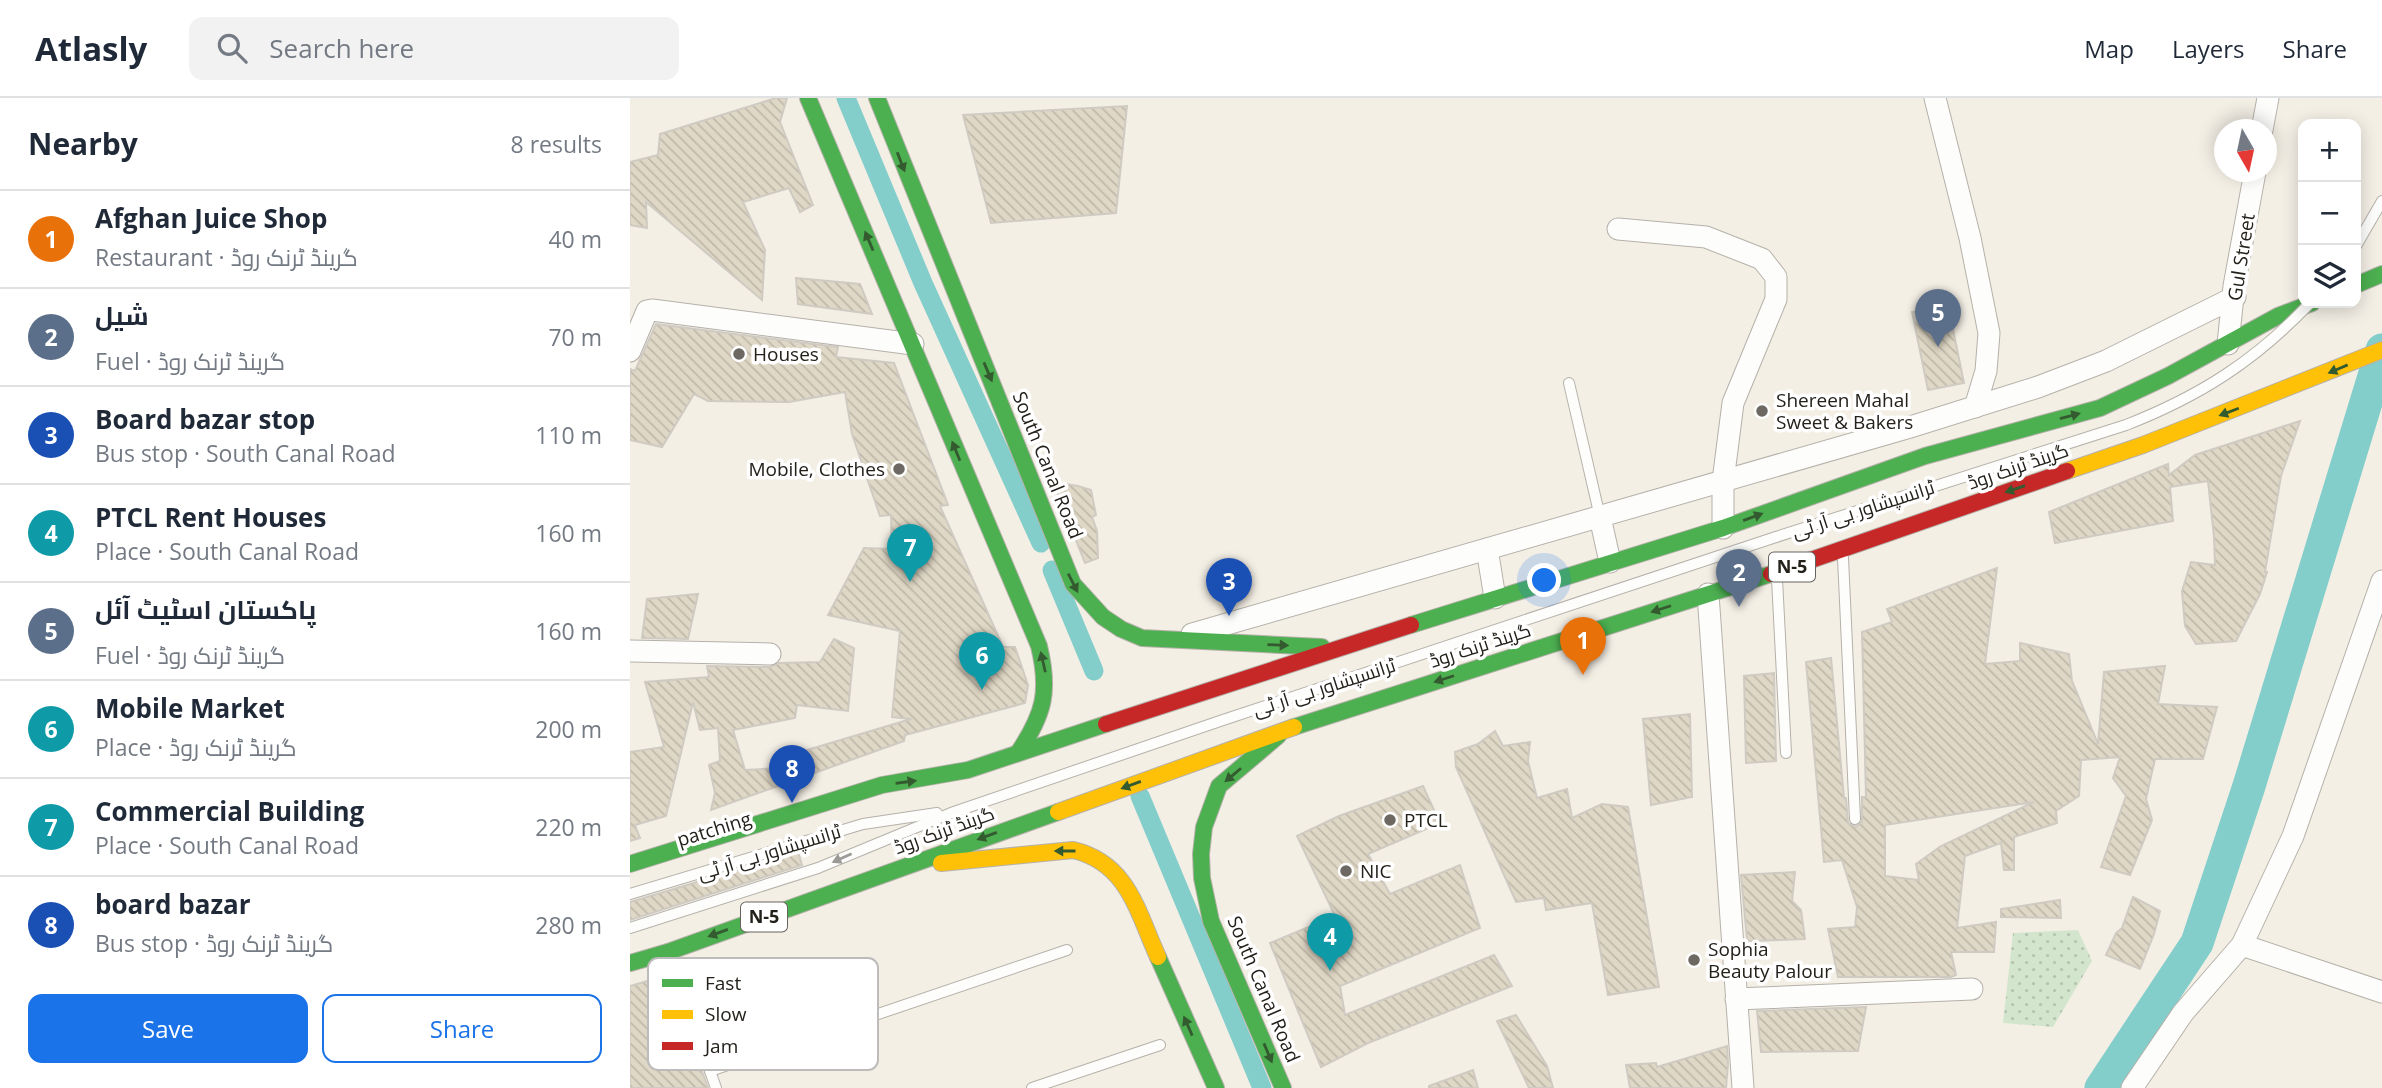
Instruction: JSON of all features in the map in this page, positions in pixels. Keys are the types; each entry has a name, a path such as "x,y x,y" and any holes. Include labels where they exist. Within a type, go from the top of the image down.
{"main road":[{"path":"808,98 1039,646 1047,683 1045,704 1026,740"},
{"name":"South Canal Road","path":"877,98 1073,584 1086,603 1106,622 1142,638 1337,648"},
{"path":"2361,283 2382,274"},
{"name":"گرینڈ ٹرنک روڈ","path":"630,864 881,785 968,770 1026,740 1068,736 1337,648 1723,528 1925,456 2100,408 2298,308"},
{"name":"گرینڈ ٹرنک روڈ","path":"630,963 1285,730 1777,572 1952,511 2143,444 2382,350"},
{"path":"1835,488 1885,495 1940,478 1956,476 1963,484 1964,494 1961,502 1952,511"},
{"name":"South Canal Road","path":"1283,1088 1211,921 1202,878 1201,854 1204,827 1219,786 1285,730"},
{"path":"897,869 1073,850 1094,854 1107,862 1126,888 1216,1088"}],"street":[{"path":"1935,98 1970,238 1989,333 1986,371 1976,407"},
{"path":"2264,119 2268,98"},
{"name":"Gul Street","path":"2228,344 2235,297 2234,286 2253,182"},
{"path":"1618,229 1706,237 1762,260 1776,277 1776,299 1733,403 1723,481 1723,528"},
{"path":"1170,641 1907,428 2038,387 2106,361 2235,297"},
{"path":"630,351 647,310 913,344"},
{"path":"1835,488 1874,452 1907,428"},
{"path":"1600,517 1611,562"},
{"path":"1487,549 1495,598"},
{"path":"2132,1088 2183,1013 2242,945 2293,836 2382,581"},
{"path":"1708,594 1743,1088"},
{"path":"630,651 770,654"},
{"path":"2242,945 2382,992"},
{"path":"1736,999 1972,989"}],"lane":[{"path":"2357,245 2382,201"},
{"name":"ٹرانسپشاور بی آر ٹی","path":"630,928 818,868 951,813 1223,720 1776,537 2126,425 2170,408 2234,370 2306,308"},
{"path":"1569,383 1600,517"},
{"path":"1843,548 1855,819"},
{"path":"1777,572 1786,753"},
{"name":"patching","path":"630,854 878,779"},
{"name":"ٹرانسپشاور بی آر ٹی","path":"630,894 863,824 951,813"},
{"path":"878,1014 1067,950"},
{"path":"667,951 670,958"},
{"path":"1032,1088 1160,1045"},
{"path":"713,1070 710,1071 716,1088"}],"green space":[{"path":"2078,930 2092,961 2053,1027 2003,1023 2013,933"}],"building":[{"path":"776,98 787,98 780,122 813,205 800,212 789,188 743,202 765,250 762,300 646,202 647,228 630,225 630,162 658,155 660,134"},
{"path":"1127,106 1116,213 991,223 963,115"},
{"path":"796,278 860,284 872,314 798,304"},
{"path":"1948,305 1964,383 1928,390 1912,312"},
{"path":"656,324 838,347 836,357 894,363 948,505 940,506 1003,647 1015,647 1028,685 1025,703 905,735 904,741 711,810 715,793 709,765 720,761 718,728 700,730 693,702 666,816 635,825 640,838 630,841 630,752 664,747 645,682 709,677 707,666 770,667 779,663 820,662 834,639 854,648 848,711 797,705 795,718 733,730 745,770 780,768 780,758 911,719 892,717 900,631 828,615 864,548 892,549 891,515 880,516 852,434 845,392 789,402 708,401 694,394 662,447 630,440 630,369 635,371"},
{"path":"2300,421 2281,476 2267,572 2260,594 2236,641 2196,644 2185,626 2182,591 2191,562 2215,565 2208,481 2170,487 2173,521 2055,543 2049,512 2168,464 2169,475 2195,455"},
{"path":"1053,482 1091,490 1096,515 1092,517 1097,531 1098,558 1085,563"},
{"path":"1997,568 1985,664 2020,661 2020,643 2069,654 2072,681 2098,744 2104,672 2165,666 2158,704 2217,707 2203,759 2155,759 2146,799 2152,820 2130,875 2101,867 2126,796 2113,778 2120,757 2081,760 2079,796 2056,811 2057,823 2014,837 2014,870 2004,870 2001,843 1965,856 1957,928 1996,922 1994,952 1951,952 1956,975 1951,977 1838,977 1828,929 1855,927 1857,907 1842,860 1824,862 1806,662 1831,658 1844,798 1848,823 1856,827 1862,822 1862,797 1866,797 1862,632 1892,622 1887,609","holes":["2034,802 1941,846 1916,864 1919,880 1885,876 1885,825"]},
{"path":"698,594 688,639 642,638 647,599"},
{"path":"1774,673 1776,761 1746,763 1744,676"},
{"path":"1690,714 1692,797 1651,805 1643,719"},
{"path":"1495,731 1503,746 1530,742 1528,761 1537,798 1567,789 1572,818 1602,804 1628,807 1659,987 1608,995 1592,903 1546,910 1544,898 1516,902 1456,767 1455,752 1478,744"},
{"path":"1423,786 1440,823 1368,854 1390,894 1460,865 1480,928 1340,986 1345,1015 1494,955 1512,986 1368,1043 1321,1067 1270,943 1335,916 1297,836 1339,816"},
{"path":"798,852 802,865 630,920 630,902"},
{"path":"1795,872 1792,901 1801,910 1805,939 1747,939 1741,875"},
{"path":"2133,897 2160,911 2140,969 2106,955 2116,933 2122,928"},
{"path":"2060,900 2061,918 2001,917 2001,909"},
{"path":"648,981 648,1070 702,1070 708,1088 630,1088 630,986"},
{"path":"1866,1007 1858,1051 1761,1052 1757,1011"},
{"path":"1516,1015 1547,1066 1553,1088 1529,1088 1497,1021"},
{"path":"1727,1046 1726,1088 1630,1088 1626,1065 1656,1063 1657,1067"},
{"path":"1473,1070 1478,1088 1429,1088 1429,1086"}],"waterway":[{"path":"846,98 923,283 1041,543"},
{"path":"2101,1088 2197,943 2249,786 2382,350"},
{"path":"1052,570 1094,671"},
{"path":"1140,796 1262,1088"}],"traffic: fast":[{"path":"808,98 1039,646 1044,677 1042,702 1034,726 1018,753"},
{"path":"877,98 1073,584 1103,617 1142,638 1322,647"},
{"path":"2361,283 2382,274"},
{"path":"1411,625 1723,528 1925,456 2100,408 2168,376 2278,316 2299,308"},
{"path":"1294,727 1771,574"},
{"path":"630,864 882,785 968,770 1106,724"},
{"path":"1278,736 1219,786 1204,827 1201,854 1202,878 1211,921 1283,1088"},
{"path":"630,963 668,952 1058,812"},
{"path":"1158,957 1216,1088"}],"traffic: slow":[{"path":"2067,471 2143,445 2382,350"},
{"path":"1058,812 1294,727"},
{"path":"941,863 1073,850 1092,856 1119,877 1136,906 1158,957"}],"traffic: jam":[{"path":"1771,574 2067,471"},
{"path":"1106,724 1411,625"}],"place":[{"name":"پاکستان اسٹیٹ آئل","path":"1938,347"},
{"name":"Houses","path":"739,354"},
{"name":"Shereen Mahal Sweet & Bakers","path":"1762,411"},
{"name":"Mobile, Clothes","path":"899,469"},
{"name":"Commercial Building","path":"910,582"},
{"name":"شیل","path":"1739,607"},
{"name":"Board bazar stop","path":"1229,616"},
{"name":"Afghan Juice Shop","path":"1583,675"},
{"name":"Mobile Market","path":"982,690"},
{"name":"board bazar","path":"792,803"},
{"name":"PTCL","path":"1390,820"},
{"name":"NIC","path":"1346,871"},
{"name":"Sophia Beauty Palour","path":"1694,960"},
{"name":"PTCL Rent Houses","path":"1330,971"}]}
